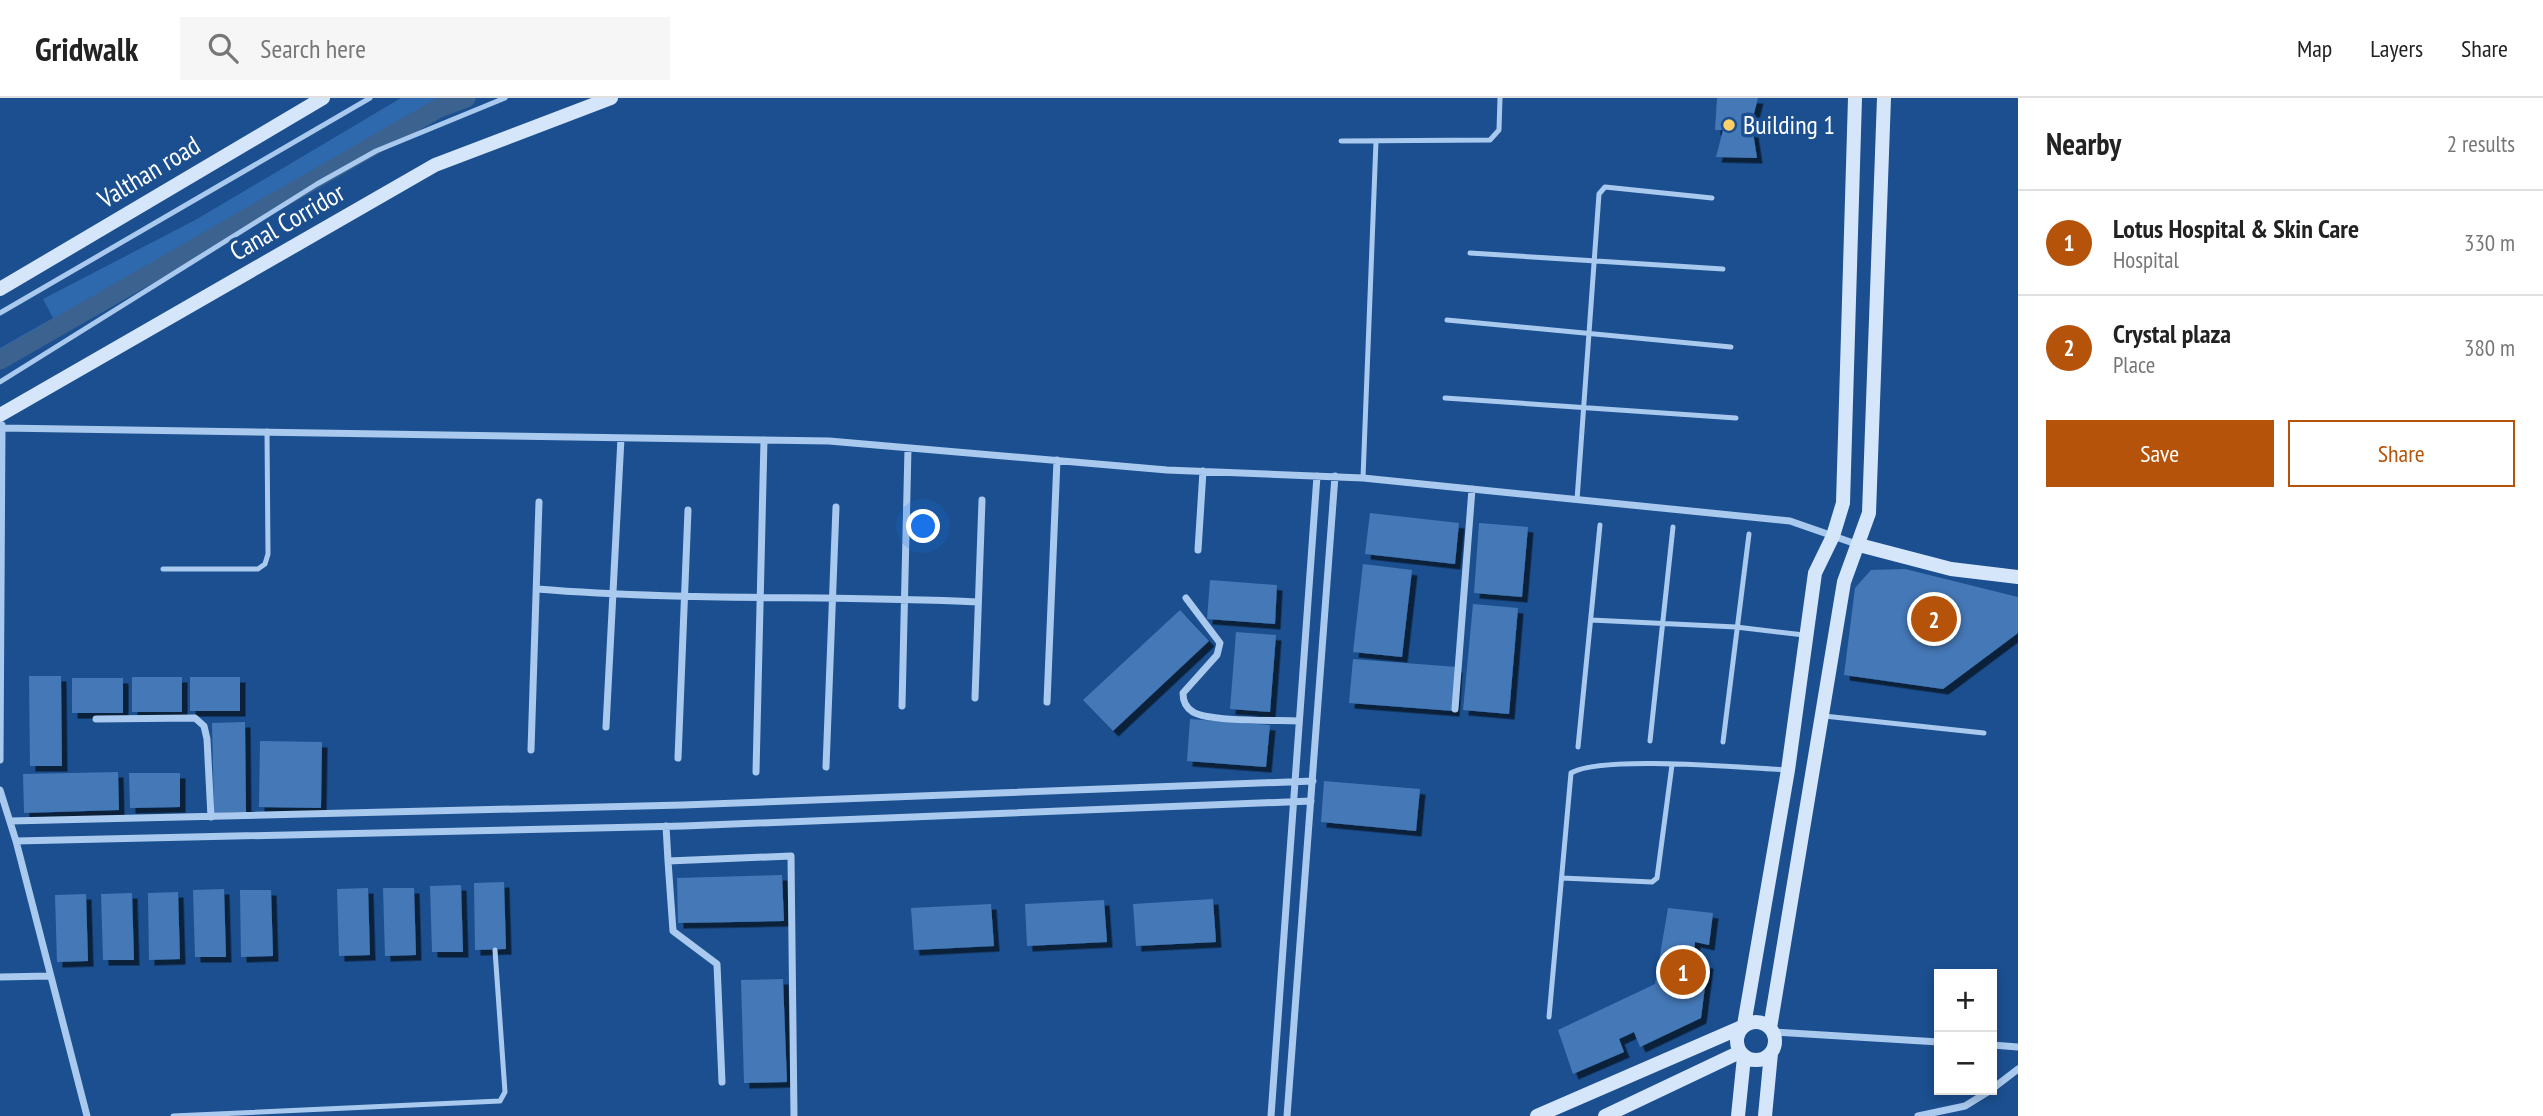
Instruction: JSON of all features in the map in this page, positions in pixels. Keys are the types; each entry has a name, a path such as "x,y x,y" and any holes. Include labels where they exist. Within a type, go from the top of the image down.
{"street":[{"name":"Valthan road","path":"0,289 323,98"},
{"name":"Canal Corridor","path":"1,419 435,165 611,98"},
{"path":"1738,1116 1742,1054 1736,1042 1743,1026 1787,770 1815,573 1833,536 1843,503 1855,98"},
{"path":"1765,1116 1771,1053 1775,1043 1772,1030 1844,582 1869,513 1884,98"},
{"path":"0,761 1,419 267,431 830,441 1203,471 1363,478 1790,521 1859,545 1951,569 2018,577"},
{"path":"606,727 621,438"},
{"path":"755,772 764,440"},
{"path":"902,706 908,448"},
{"path":"1047,702 1057,460"},
{"path":"1198,550 1203,471"},
{"path":"1271,1116 1317,476"},
{"path":"1287,1116 1335,477"},
{"path":"1455,709 1472,489"},
{"path":"975,698 982,500"},
{"path":"531,750 539,502"},
{"path":"826,767 836,507"},
{"path":"678,758 688,510"},
{"path":"537,589 612,596 686,594 978,602"},
{"path":"1186,598 1220,643 1217,655 1182,693 1183,702 1188,709 1205,716 1299,720"},
{"path":"96,719 195,718 204,726 207,739 211,817"},
{"path":"10,821 683,805 1312,780"},
{"path":"0,790 2,804 16,841 87,1116"},
{"path":"16,841 666,826 1311,801"},
{"path":"666,826 673,931 717,964 722,1082"},
{"path":"668,861 792,856 794,1116"},
{"path":"0,977 50,976"},
{"path":"1537,1116 1755,1021 1772,1030 1934,1042"},
{"path":"1997,1045 2018,1047"},
{"path":"1605,1116 1742,1054 1755,1060 1771,1053"},
{"path":"1997,1086 2018,1069"},
{"path":"1918,1116 1965,1106 1984,1095"}],"lane":[{"path":"0,313 370,98"},
{"path":"0,382 329,177 376,151 505,98"},
{"path":"1341,141 1490,140 1499,130 1500,98"},
{"path":"1363,478 1376,141"},
{"path":"1577,500 1596,205 1605,187 1712,198"},
{"path":"1470,253 1723,269"},
{"path":"1447,320 1731,346"},
{"path":"1446,398 1736,418"},
{"path":"163,569 258,569 265,564 268,554 267,431"},
{"path":"1578,747 1600,525"},
{"path":"1650,741 1673,527"},
{"path":"1723,742 1749,534"},
{"path":"1591,620 1736,627 1806,635"},
{"path":"1822,715 1984,733"},
{"path":"1549,1017 1571,773 1588,767 1672,765 1787,770"},
{"path":"1562,878 1652,882 1657,878 1672,765"},
{"path":"173,1116 500,1101 505,1092 495,950"}],"shaded area":[{"path":"401,98 448,98 377,133 0,362 0,348 53,318 43,299 197,219"}],"building":[{"name":"Building 1","path":"1717,98 1758,98 1752,121 1743,120 1743,131 1753,132 1757,158 1716,157 1723,130 1715,130"},
{"path":"1370,513 1459,523 1455,564 1365,554"},
{"path":"1479,523 1528,527 1522,597 1474,593"},
{"path":"1363,564 1412,570 1402,657 1353,652"},
{"path":"1905,569 2018,597 2018,633 1943,689 1844,675 1855,588 1871,570"},
{"path":"1210,580 1277,585 1275,624 1207,619"},
{"path":"1473,604 1518,608 1509,714 1463,710"},
{"path":"1180,610 1209,641 1113,731 1083,700"},
{"path":"1236,632 1276,635 1270,712 1230,709"},
{"path":"1353,659 1457,667 1454,711 1349,703"},
{"path":"29,676 61,676 62,766 30,766"},
{"path":"132,677 182,677 182,712 132,712"},
{"path":"190,677 240,677 240,711 190,711"},
{"path":"72,678 123,678 123,713 72,713"},
{"path":"1190,719 1270,725 1266,767 1187,761"},
{"path":"245,722 246,812 214,813 212,723"},
{"path":"260,741 322,742 321,808 259,807"},
{"path":"118,772 119,810 24,813 23,774"},
{"path":"129,773 180,773 180,807 130,808"},
{"path":"1324,781 1420,789 1416,831 1321,822"},
{"path":"782,875 784,921 678,923 677,878"},
{"path":"504,882 506,949 475,950 474,883"},
{"path":"461,885 463,952 432,952 430,886"},
{"path":"368,888 370,955 339,956 337,889"},
{"path":"383,888 414,888 416,955 385,956"},
{"path":"224,889 226,957 195,957 193,890"},
{"path":"240,890 271,890 273,956 241,957"},
{"path":"178,892 180,959 149,960 148,893"},
{"path":"132,893 134,960 103,960 101,894"},
{"path":"86,894 88,961 57,962 55,895"},
{"path":"1213,899 1216,942 1136,946 1133,904"},
{"path":"1104,900 1107,942 1027,946 1025,904"},
{"path":"991,904 994,946 914,950 911,908"},
{"path":"1668,908 1713,913 1709,945 1695,942 1693,962 1708,963 1701,1018 1640,1047 1634,1032 1619,1039 1624,1052 1573,1074 1558,1030 1655,984"},
{"path":"783,979 787,1082 744,1083 741,980"}],"waterway":[{"path":"0,360 439,108 466,98"}],"place":[{"name":"Building 1","path":"1729,125"},
{"name":"Crystal plaza","path":"1934,619"},
{"name":"Lotus Hospital & Skin Care","path":"1683,972"}]}
